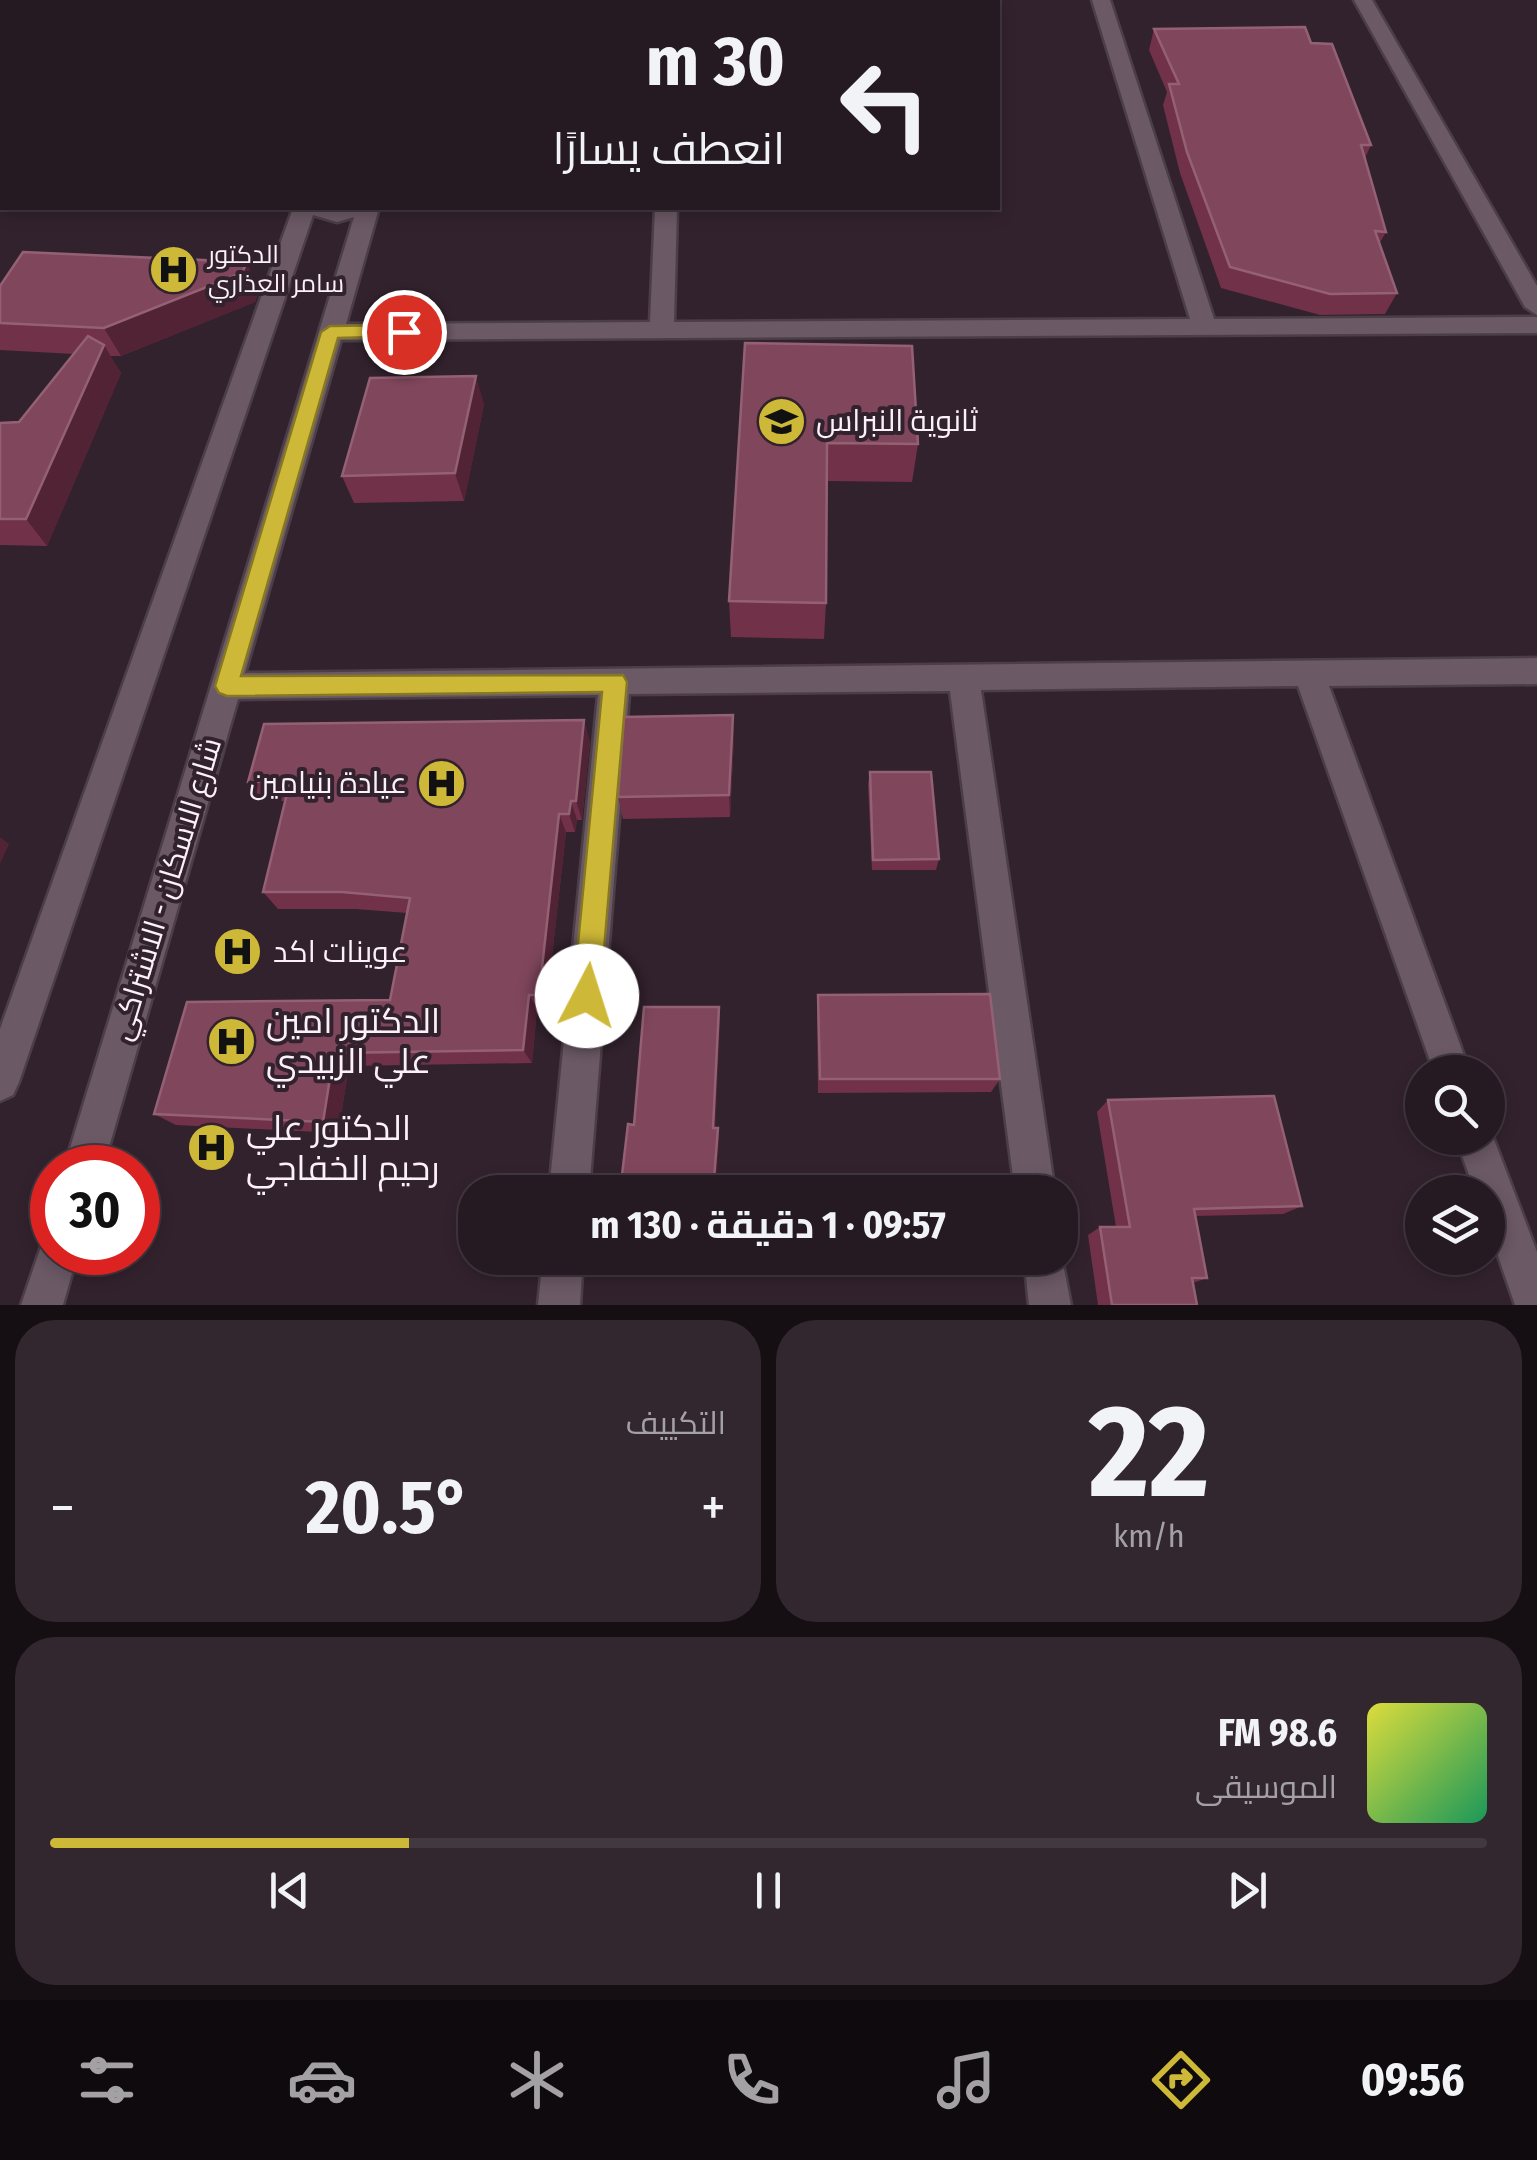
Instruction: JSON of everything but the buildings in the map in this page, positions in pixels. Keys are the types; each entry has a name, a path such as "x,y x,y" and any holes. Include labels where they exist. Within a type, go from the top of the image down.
{"street":[{"path":"1101,0 1206,327"},
{"path":"1363,0 1537,307"},
{"path":"0,1082 303,210"},
{"path":"321,210 337,215 352,210"},
{"name":"شارع الاسكان - الاشتراكي","path":"90,1145 367,210"},
{"path":"662,330 666,210"},
{"path":"330,332 1537,325"},
{"path":"227,686 1537,672"},
{"path":"1309,674 1446,1055"},
{"path":"964,678 1033,1175"},
{"path":"571,1175 615,682"},
{"path":"1482,1155 1536,1305"},
{"path":"42,1305 51,1275"},
{"path":"559,1305 562,1275"},
{"path":"1046,1275 1050,1305"}],"place":[{"name":"الدكتور سامر العذاري","path":"173,269"},
{"name":"ثانوية النبراس","path":"781,421"},
{"name":"عيادة بنيامين","path":"442,783"},
{"name":"عوينات اكد","path":"238,952"},
{"name":"الدكتور امين علي الزبيدي","path":"231,1041"},
{"name":"الدكتور علي رحيم الخفاجي","path":"211,1148"}],"route":[{"path":"404,332 330,332 227,686 615,682 587,996"}]}
